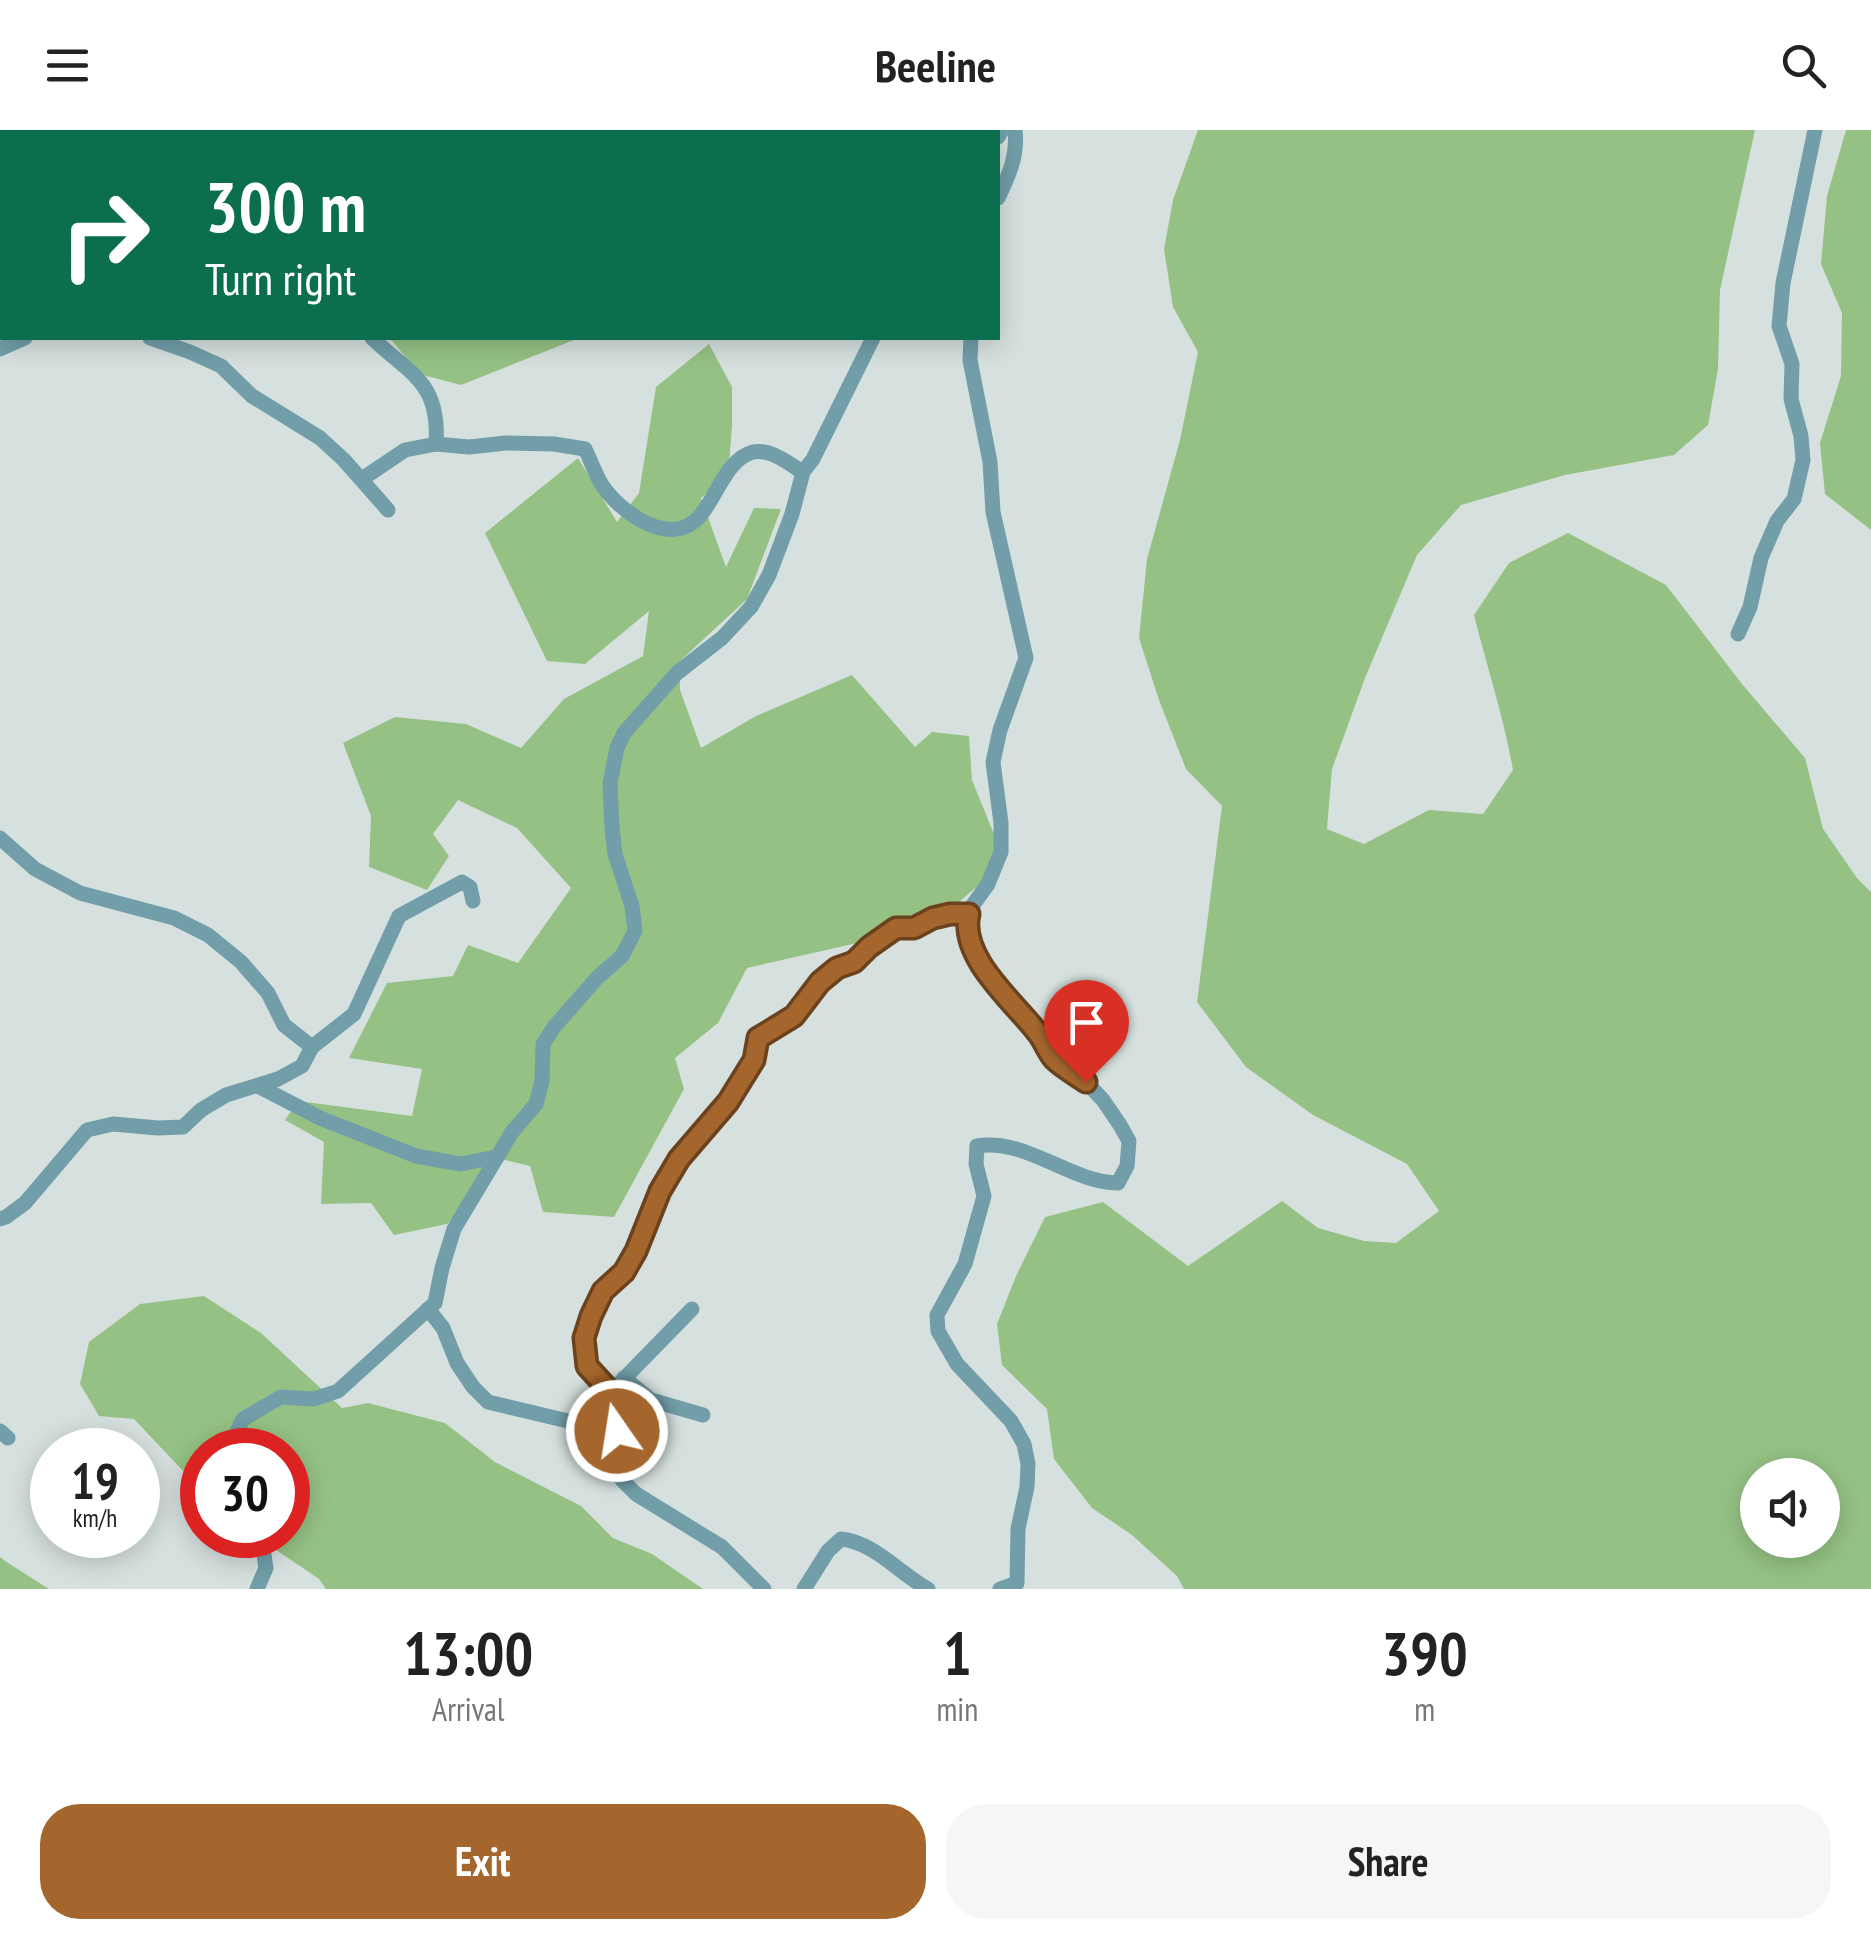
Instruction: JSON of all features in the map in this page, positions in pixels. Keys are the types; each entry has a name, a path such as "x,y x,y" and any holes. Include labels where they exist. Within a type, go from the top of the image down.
{"street":[{"path":"1000,194 1013,168 1015,130"},
{"path":"1738,634 1750,607 1761,558 1777,521 1794,499 1803,460 1791,399 1792,364 1779,326 1782,283 1815,130"},
{"path":"156,340 221,366 252,396 320,438 362,478 388,510"},
{"path":"374,340 426,387 438,424 436,444"},
{"path":"239,1428 243,1419 281,1397 314,1399 338,1391 435,1302 454,1229 512,1132 536,1104 542,1081 543,1044 597,978 622,956 635,931 612,828 610,783 617,748 624,734 677,673 722,638 751,607 769,575 803,472 814,459 872,340"},
{"path":"971,340 970,360 990,462 993,512 1026,658 1000,730 993,762 1001,852 988,884 969,914 966,928 978,960 1010,1004 1037,1032 1054,1058 1103,1100 1129,1142 1126,1166 1118,1183 1097,1183 994,1143 977,1146 976,1164 984,1196 965,1264 938,1315 938,1331 956,1364 1010,1421 1024,1444 1028,1475 1018,1529 1016,1583 1000,1589"},
{"path":"362,478 405,450 436,444 554,444 585,449 602,484 625,510 655,528 674,530 698,519 738,461 754,452 775,456 803,472"},
{"path":"0,838 36,869 80,893 174,918 208,935 241,962 268,993 284,1025 312,1047"},
{"path":"0,1218 24,1204 87,1130 113,1124 183,1128 226,1094 278,1079 302,1066 312,1047 354,1014 399,916 462,882 470,887 473,901"},
{"path":"605,1442 617,1431 624,1414 617,1399 587,1366 584,1338 591,1316 603,1291 624,1272 636,1251 660,1191 679,1159 728,1102 754,1060 758,1038 794,1016 820,982 837,968 854,962 896,928 914,928 950,914 969,914"},
{"path":"258,1086 320,1118 416,1156 460,1164 496,1157"},
{"path":"428,1308 443,1328 457,1363 488,1402 572,1422 598,1436 612,1450 622,1480 636,1494 722,1547 764,1589"},
{"path":"611,1392 692,1309"},
{"path":"624,1378 651,1400 703,1415"},
{"path":"804,1589 828,1551 841,1539 856,1540 928,1589"},
{"path":"257,1589 266,1568 264,1558"}],"green space":[{"path":"1198,130 1755,130 1720,290 1718,369 1708,425 1674,455 1565,475 1461,505 1417,555 1365,678 1332,769 1327,829 1364,844 1429,810 1483,814 1513,770 1474,615 1509,563 1568,533 1666,585 1805,758 1823,829 1871,892 1871,1589 1184,1589 1177,1576 1132,1535 1092,1508 1054,1459 1047,1409 1002,1365 997,1324 1045,1217 1103,1202 1188,1266 1282,1201 1318,1228 1364,1241 1396,1243 1439,1211 1407,1164 1313,1115 1246,1067 1197,1002 1222,806 1186,769 1139,638 1147,559 1180,440 1198,352 1173,307 1164,249 1173,200"},
{"path":"1846,130 1871,130 1871,530 1825,494 1820,443 1841,376 1842,313 1821,264 1827,196"},
{"path":"392,340 574,340 461,385 419,374"},
{"path":"709,344 732,387 732,427 728,476 701,498 726,567 754,508 781,509 747,599 680,661 680,690 701,748 756,716 852,675 915,747 932,732 969,736 972,780 996,839 989,876 952,908 892,924 866,941 747,968 718,1023 675,1058 684,1089 614,1217 543,1212 530,1166 500,1159 447,1224 394,1235 371,1203 321,1204 324,1142 285,1120 298,1101 412,1116 422,1069 349,1058 387,983 453,976 468,945 518,963 571,888 517,828 458,800 433,834 449,856 427,890 369,867 371,816 343,743 395,717 466,724 521,748 564,699 643,656 649,611 585,664 547,661 485,533 578,458 617,522 639,493 656,387"},
{"path":"204,1296 261,1333 342,1408 368,1403 445,1423 495,1462 581,1506 613,1538 652,1554 703,1589 326,1589 319,1579 288,1558 310,1558 310,1428 180,1428 180,1468 160,1447 160,1428 142,1428 134,1419 99,1416 80,1384 89,1342 140,1304"},
{"path":"0,1557 5,1561 49,1589 0,1589"}],"route":[{"path":"617,1431 624,1414 617,1399 587,1366 584,1338 591,1316 603,1291 624,1272 636,1251 660,1191 679,1159 728,1102 754,1060 758,1038 794,1016 820,982 837,968 854,962 896,928 914,928 950,914 969,914 966,928 978,960 1054,1058 1086,1082"}]}
